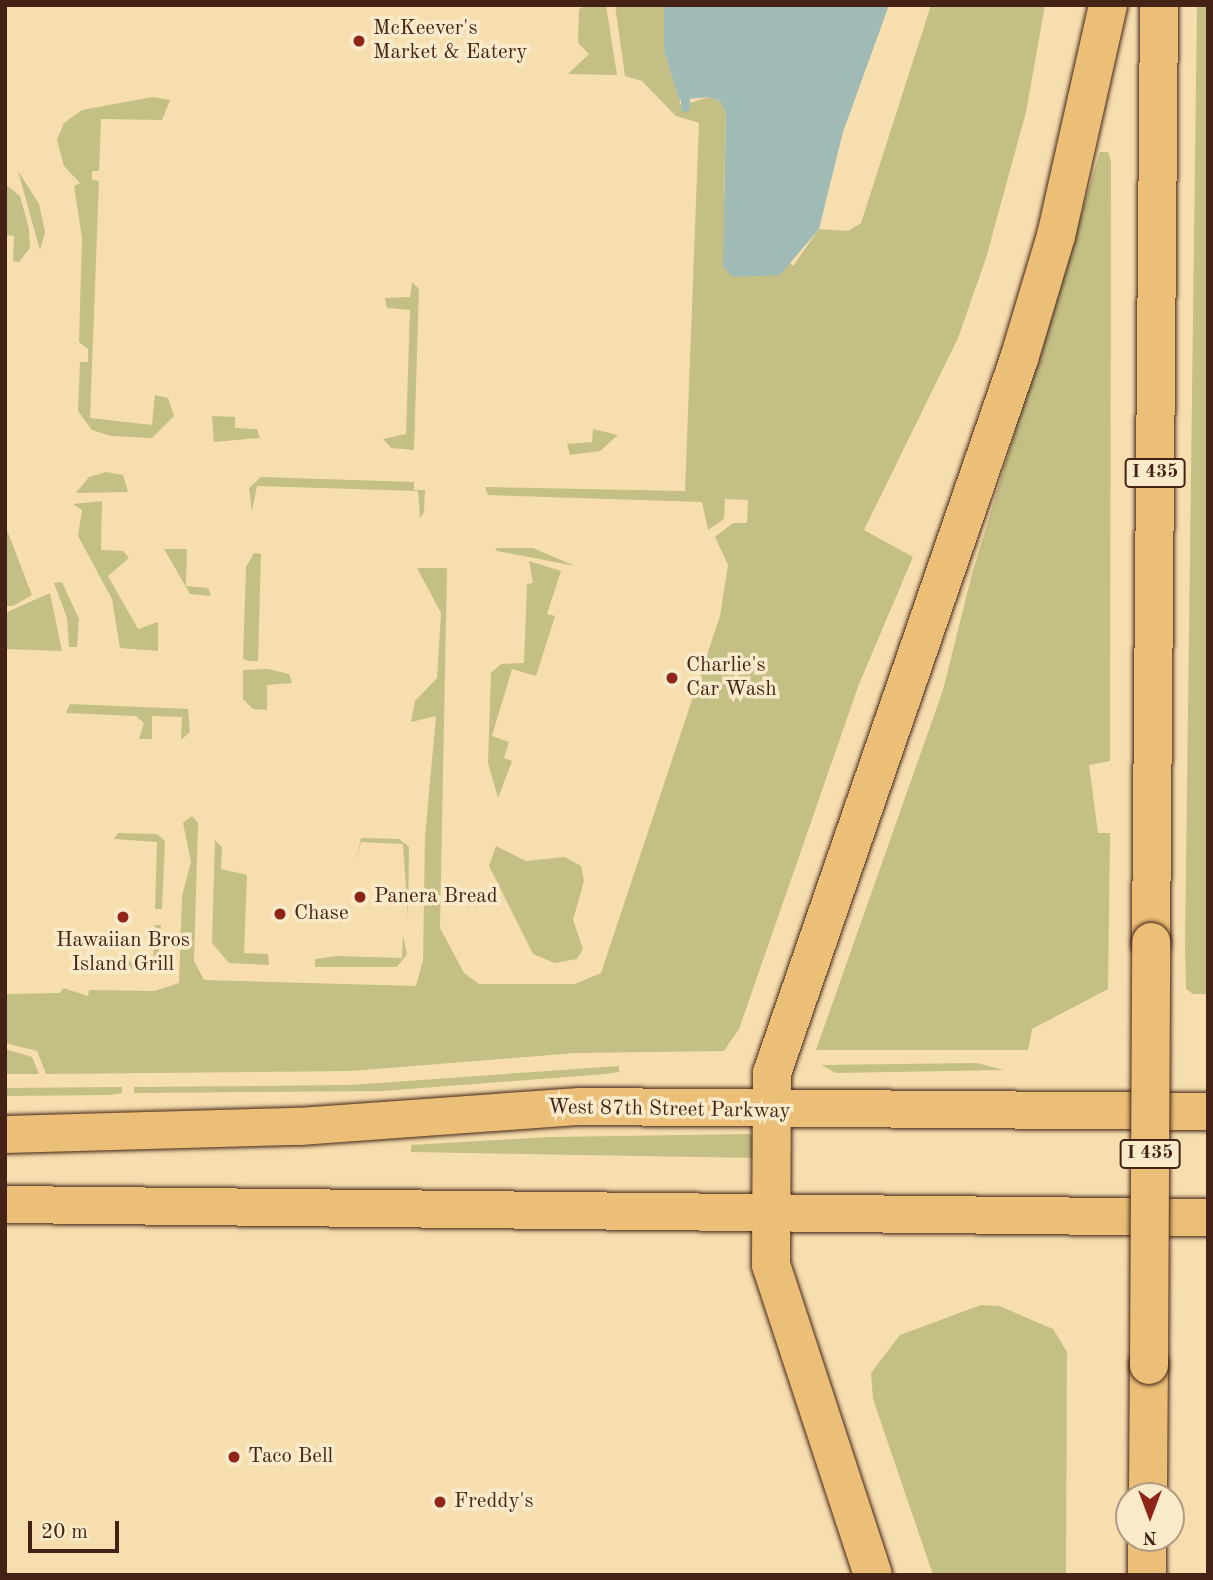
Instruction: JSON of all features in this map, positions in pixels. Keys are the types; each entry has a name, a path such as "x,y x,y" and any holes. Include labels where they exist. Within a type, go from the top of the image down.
{"highway":[{"path":"873,1575 771,1265 770,1111 780,1040 1019,359 1056,236 1108,5"},
{"name":"I 435","path":"1148,1482 1159,5"},
{"path":"1147,1552 1147,1575"}],"main road":[{"name":"West 87th Street Parkway","path":"5,1134 299,1126 579,1106 770,1111 1208,1111"},
{"path":"5,1204 772,1217 1208,1217"}],"shaded area":[{"path":"587,5 606,5 617,75 568,74 589,54 578,43 579,9"},
{"path":"615,5 664,5 664,50 681,106 708,97 720,101 726,113 724,194 793,266 819,229 848,231 861,223 931,5 1045,5 1026,112 986,258 958,338 864,530 913,557 859,684 739,1029 724,1051 575,1053 351,1071 46,1074 37,1051 5,1043 5,994 60,993 63,988 88,996 89,990 155,991 179,983 182,896 191,862 183,823 192,816 198,823 194,961 204,980 416,986 423,960 425,837 436,716 411,722 415,701 437,678 441,613 417,568 447,568 440,928 464,973 479,984 575,984 601,973 720,616 728,565 715,537 733,523 747,523 748,500 725,499 724,519 708,530 702,502 488,495 485,487 685,491 699,123 676,116 642,81 625,76"},
{"path":"1197,5 1208,5 1208,994 1193,994 1186,989 1185,946"},
{"path":"153,97 170,100 162,120 101,119 99,171 92,171 92,180 99,181 90,418 152,425 155,395 168,398 174,416 152,438 111,436 92,430 78,411 80,362 88,362 88,349 79,342 82,238 74,186 80,183 64,166 57,140 64,123 82,110"},
{"path":"1100,152 1108,152 1111,161 1110,761 1089,765 1098,833 1110,833 1108,989 1032,1029 1028,1050 816,1050 943,690 972,574"},
{"path":"18,171 39,204 45,232 40,250"},
{"path":"5,184 20,196 29,229 30,248 19,262 13,261 14,236 5,235"},
{"path":"412,282 419,289 414,450 391,448 383,439 406,434 410,310 387,308 385,298 410,297"},
{"path":"212,416 235,417 235,428 257,429 260,438 214,442"},
{"path":"593,429 618,435 600,451 570,455 567,444 592,442"},
{"path":"106,472 123,475 128,492 76,493 89,477"},
{"path":"261,477 414,482 414,490 425,490 424,512 420,518 418,491 257,486 252,512 249,488"},
{"path":"102,501 101,550 123,551 129,558 108,576 138,629 158,622 158,651 120,648 112,599 78,536 82,510 73,504"},
{"path":"5,525 32,595 13,606 5,606"},
{"path":"495,548 533,548 575,566 497,551"},
{"path":"164,549 187,549 186,586 208,588 211,596 190,594"},
{"path":"254,553 261,554 258,661 249,661 243,659 246,567"},
{"path":"529,561 561,571 547,614 555,616 536,676 512,669 492,736 509,742 504,758 512,761 498,798 488,763 491,673 501,664 524,663 527,584 533,583"},
{"path":"62,582 79,619 77,647 69,647 67,618 54,583"},
{"path":"50,593 62,651 5,649 5,613"},
{"path":"268,669 289,674 292,683 267,685 267,710 253,709 243,699 243,670"},
{"path":"70,704 188,709 190,732 181,740 182,717 152,716 152,739 139,739 144,723 136,716 66,713"},
{"path":"118,833 157,834 165,841 162,909 155,909 157,842 114,839"},
{"path":"361,838 399,839 409,847 408,919 403,844 361,842 356,862"},
{"path":"215,840 222,847 221,869 247,875 244,953 268,954 269,965 229,963 212,943"},
{"path":"496,846 526,861 565,857 581,866 584,881 573,920 583,949 577,959 555,963 533,954 489,866"},
{"path":"155,925 161,925 157,968 82,970 82,962 153,961"},
{"path":"403,935 407,954 397,967 315,967 315,959 337,956 402,958"},
{"path":"5,1049 32,1057 39,1074 5,1074"},
{"path":"977,1063 1004,1070 836,1073 821,1065"},
{"path":"619,1066 619,1072 605,1074 382,1091 134,1093 134,1087 351,1085"},
{"path":"122,1087 122,1093 110,1095 5,1096 5,1088"},
{"path":"751,1134 759,1158 411,1152 411,1145 551,1137"},
{"path":"981,1305 999,1306 1053,1329 1067,1352 1066,1575 933,1575 873,1399 871,1373 900,1335"}],"water":[{"path":"664,5 889,5 843,132 819,229 780,275 732,277 723,266 726,113 720,101 708,97 679,100 664,50"}],"waterway":[{"path":"685,100 685,107"}],"place":[{"name":"McKeever's Market & Eatery","path":"359,41"},
{"name":"Charlie's Car Wash","path":"672,678"},
{"name":"Panera Bread","path":"360,897"},
{"name":"Chase","path":"280,914"},
{"name":"Hawaiian Bros Island Grill","path":"123,917"},
{"name":"Taco Bell","path":"234,1457"},
{"name":"Freddy's","path":"440,1502"}]}
